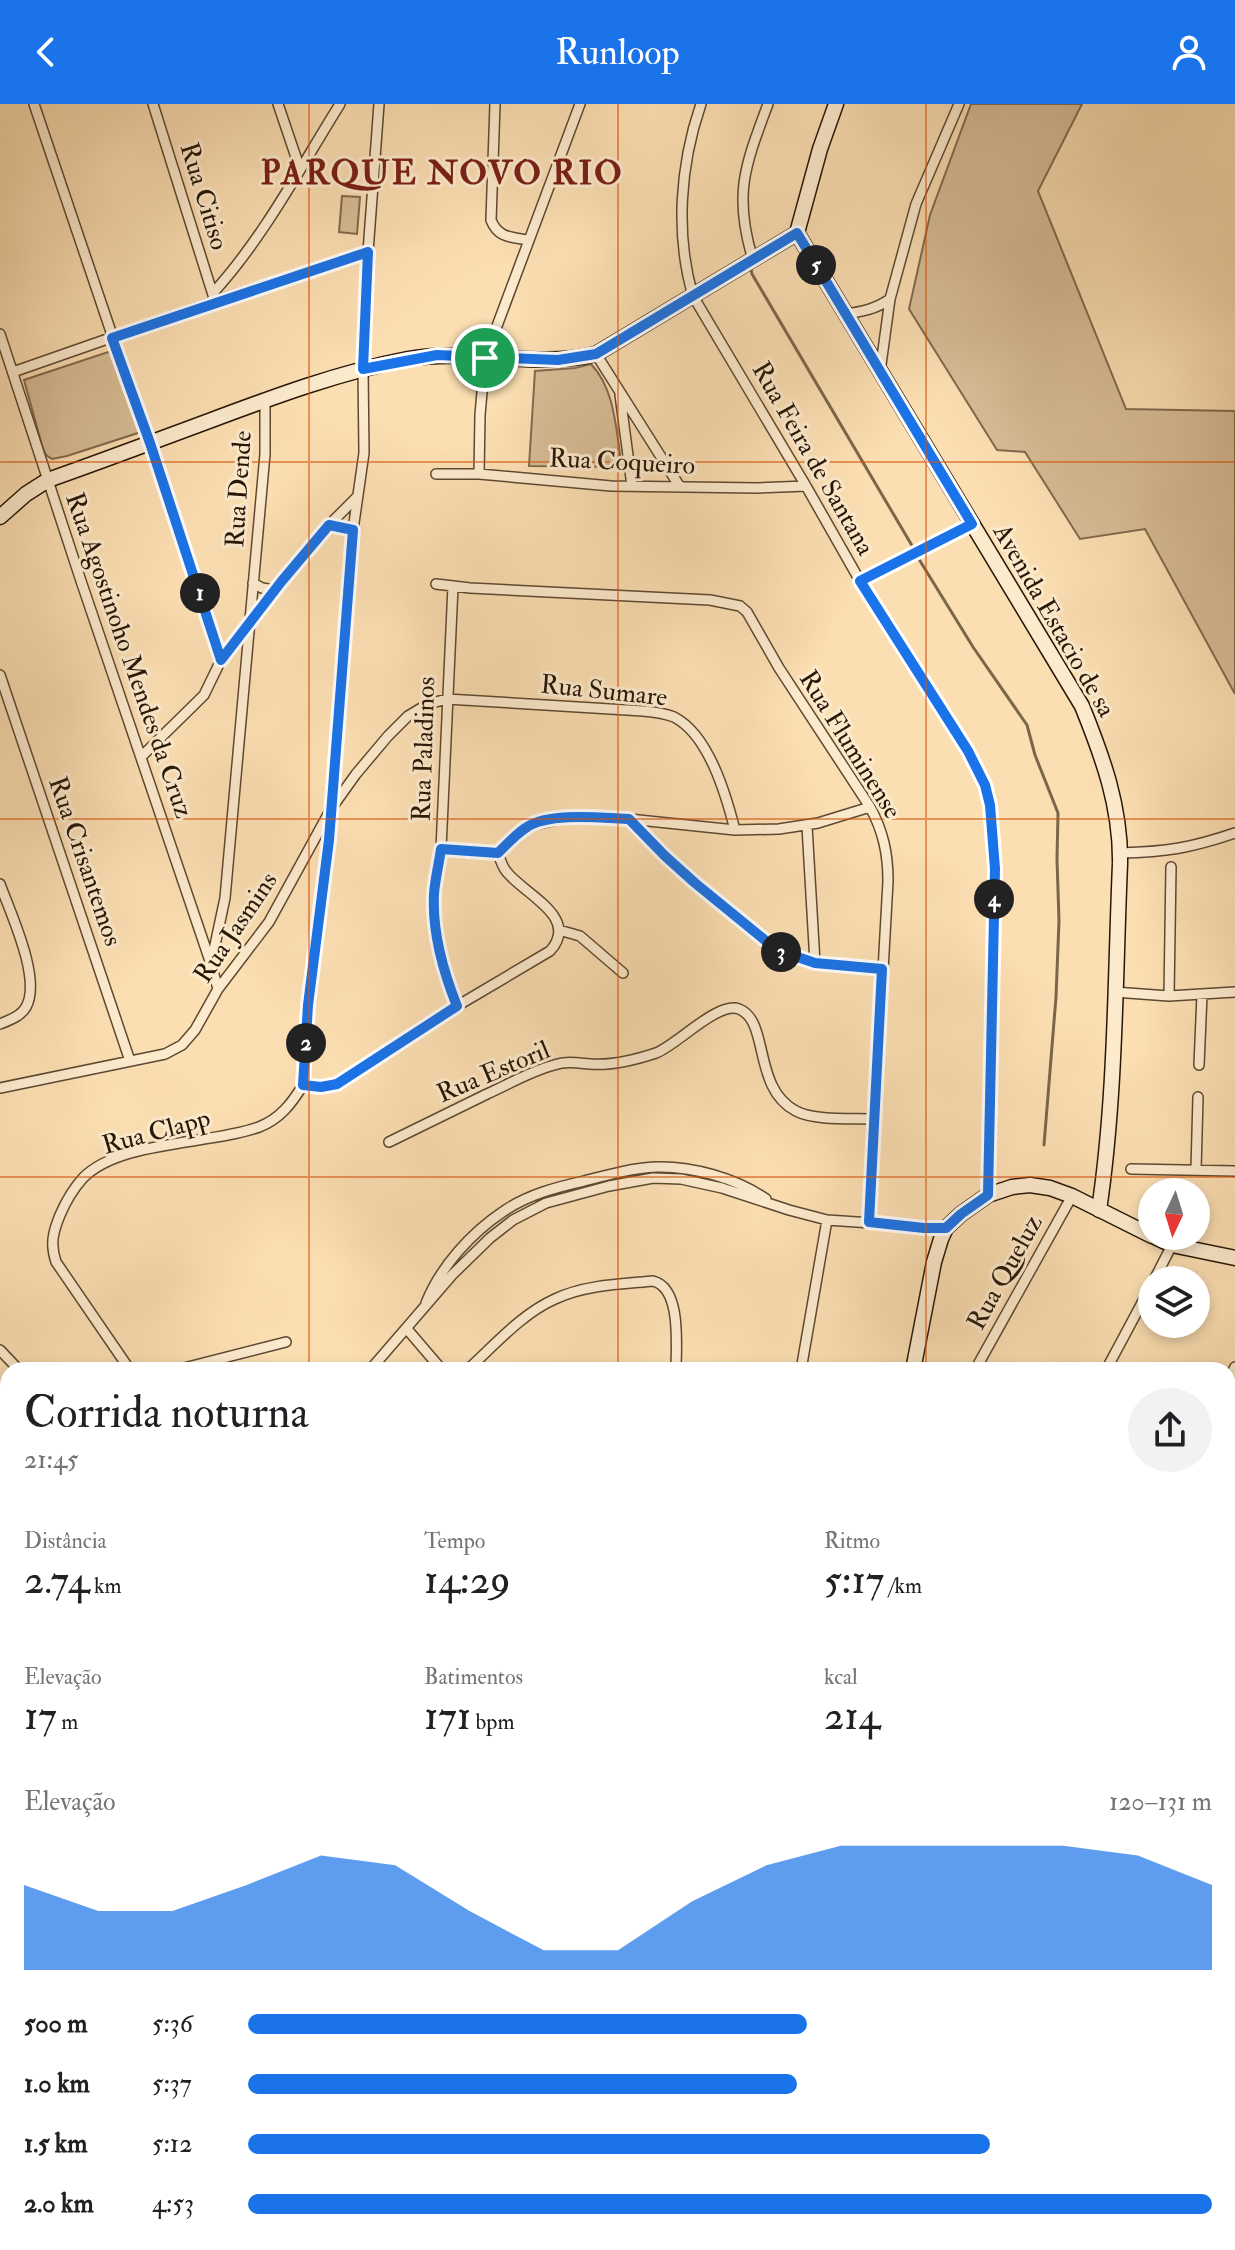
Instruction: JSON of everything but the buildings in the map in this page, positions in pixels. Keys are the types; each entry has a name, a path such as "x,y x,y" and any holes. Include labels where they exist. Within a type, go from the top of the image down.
{"street":[{"path":"34,104 221,660"},
{"name":"Rua Citiso","path":"153,104 214,297"},
{"path":"278,104 300,169"},
{"path":"214,297 247,252 340,104"},
{"path":"379,104 368,252 363,369 364,453 353,530 331,809 308,1005 303,1085 321,1087 337,1084 457,1006 550,951 557,942 559,930 555,918 507,873 498,853"},
{"path":"495,104 491,220 503,236 528,240"},
{"path":"479,474 485,358 580,104"},
{"name":"Rua Feira de Santana","path":"701,104 689,150 681,236 693,296 860,581 968,751 985,785 990,805 995,869 988,1195"},
{"path":"753,260 745,234 742,187 768,104"},
{"path":"0,517 48,480 265,400 363,369 437,355 558,360 596,354 797,233 836,104"},
{"path":"880,373 890,299 916,204 959,104"},
{"name":"Avenida Estacio de sa","path":"797,233 1082,706 1109,777 1120,853 1111,1090 1099,1210"},
{"path":"13,372 112,338 214,297 368,252"},
{"path":"844,314 871,309 890,299"},
{"name":"Rua Agostinoho Mendes da Cruz","path":"0,334 218,989"},
{"path":"596,354 680,487"},
{"path":"619,392 632,486"},
{"name":"Rua Dende","path":"211,964 225,898 265,454 265,400"},
{"name":"Rua Coqueiro","path":"436,474 479,474 632,486 806,486"},
{"path":"142,756 204,695 221,660 275,590 358,495"},
{"path":"860,581 972,524"},
{"path":"329,525 353,530"},
{"path":"253,583 275,590"},
{"name":"Rua Fluminense","path":"436,584 710,600 740,606 753,620 779,668 870,807 882,834 888,869 869,1222"},
{"name":"Rua Paladinos","path":"453,586 441,849 434,895 436,938 445,978 457,1006"},
{"name":"Rua Crisantemos","path":"0,675 130,1061"},
{"name":"Rua Jasmins","path":"0,1088 165,1054 182,1045 195,1030 218,989 269,922 331,809 374,752 408,716 428,704 447,699"},
{"name":"Rua Sumare","path":"447,699 643,711 675,718 695,735 703,748 726,795 735,830"},
{"path":"441,849 498,853 536,823 561,819 629,819 735,830 807,826 870,807"},
{"path":"629,819 665,856 756,935 786,955 815,963 882,969"},
{"path":"807,826 815,963"},
{"path":"1120,853 1185,848 1235,833"},
{"path":"1169,996 1171,867"},
{"path":"0,884 31,981 28,1004 22,1013 0,1024"},
{"path":"559,930 580,936 623,973"},
{"path":"1114,992 1169,996 1235,992"},
{"path":"1199,1065 1202,995"},
{"name":"Rua Estoril","path":"389,1142 553,1065 626,1062 658,1052 680,1040 711,1016 732,1007 747,1013 753,1022 766,1074 774,1091 788,1106 815,1116 874,1119"},
{"name":"Rua Clapp","path":"125,1362 56,1262 52,1251 52,1239 71,1193 84,1177 116,1158 267,1123 285,1111 303,1085"},
{"path":"1196,1170 1198,1097"},
{"path":"380,1362 424,1306 432,1287 447,1266 482,1228 528,1198 571,1183 635,1170 671,1168 729,1181 774,1205 827,1220 946,1228"},
{"path":"1131,1169 1235,1171"},
{"path":"915,1362 941,1239 946,1228 988,1195 1012,1187 1030,1185 1050,1188 1138,1229"},
{"name":"Rua Queluz","path":"979,1362 1072,1196"},
{"path":"802,1362 827,1220"},
{"path":"1196,1250 1235,1258"},
{"path":"476,1362 534,1311 557,1297 588,1289 653,1281 665,1287 672,1304 676,1362"},
{"path":"1110,1362 1138,1310"},
{"path":"407,1329 435,1362"},
{"path":"207,1362 286,1342"}],"shaded area":[{"path":"971,104 1082,104 1038,191 1126,409 1235,411 1235,694 1145,529 1080,539 1025,452 997,450 909,309 930,215"},
{"path":"342,196 360,197 357,234 339,232"},
{"path":"108,352 114,355 141,432 52,459 43,449 24,380"},
{"path":"591,364 606,386 610,399 622,467 529,466 535,371"}],"waterway":[{"path":"750,265 752,274 914,549"},
{"path":"917,556 973,647 1027,725 1035,755 1058,813 1056,997 1044,1145"}],"district":[{"name":"PARQUE NOVO RIO","path":"442,172"}],"route":[{"path":"797,233 972,524 860,581 968,751 985,785 990,805 995,869 988,1195 946,1228 869,1222 882,969 815,963 777,950 695,883 629,819 561,819 536,823 498,853 441,849 434,895 436,938 445,978 457,1006 337,1084 321,1087 303,1085 308,1005 329,840 353,530 329,525 221,660 112,338 368,252 363,369 437,355 485,358 558,360 596,354 797,233"}]}
